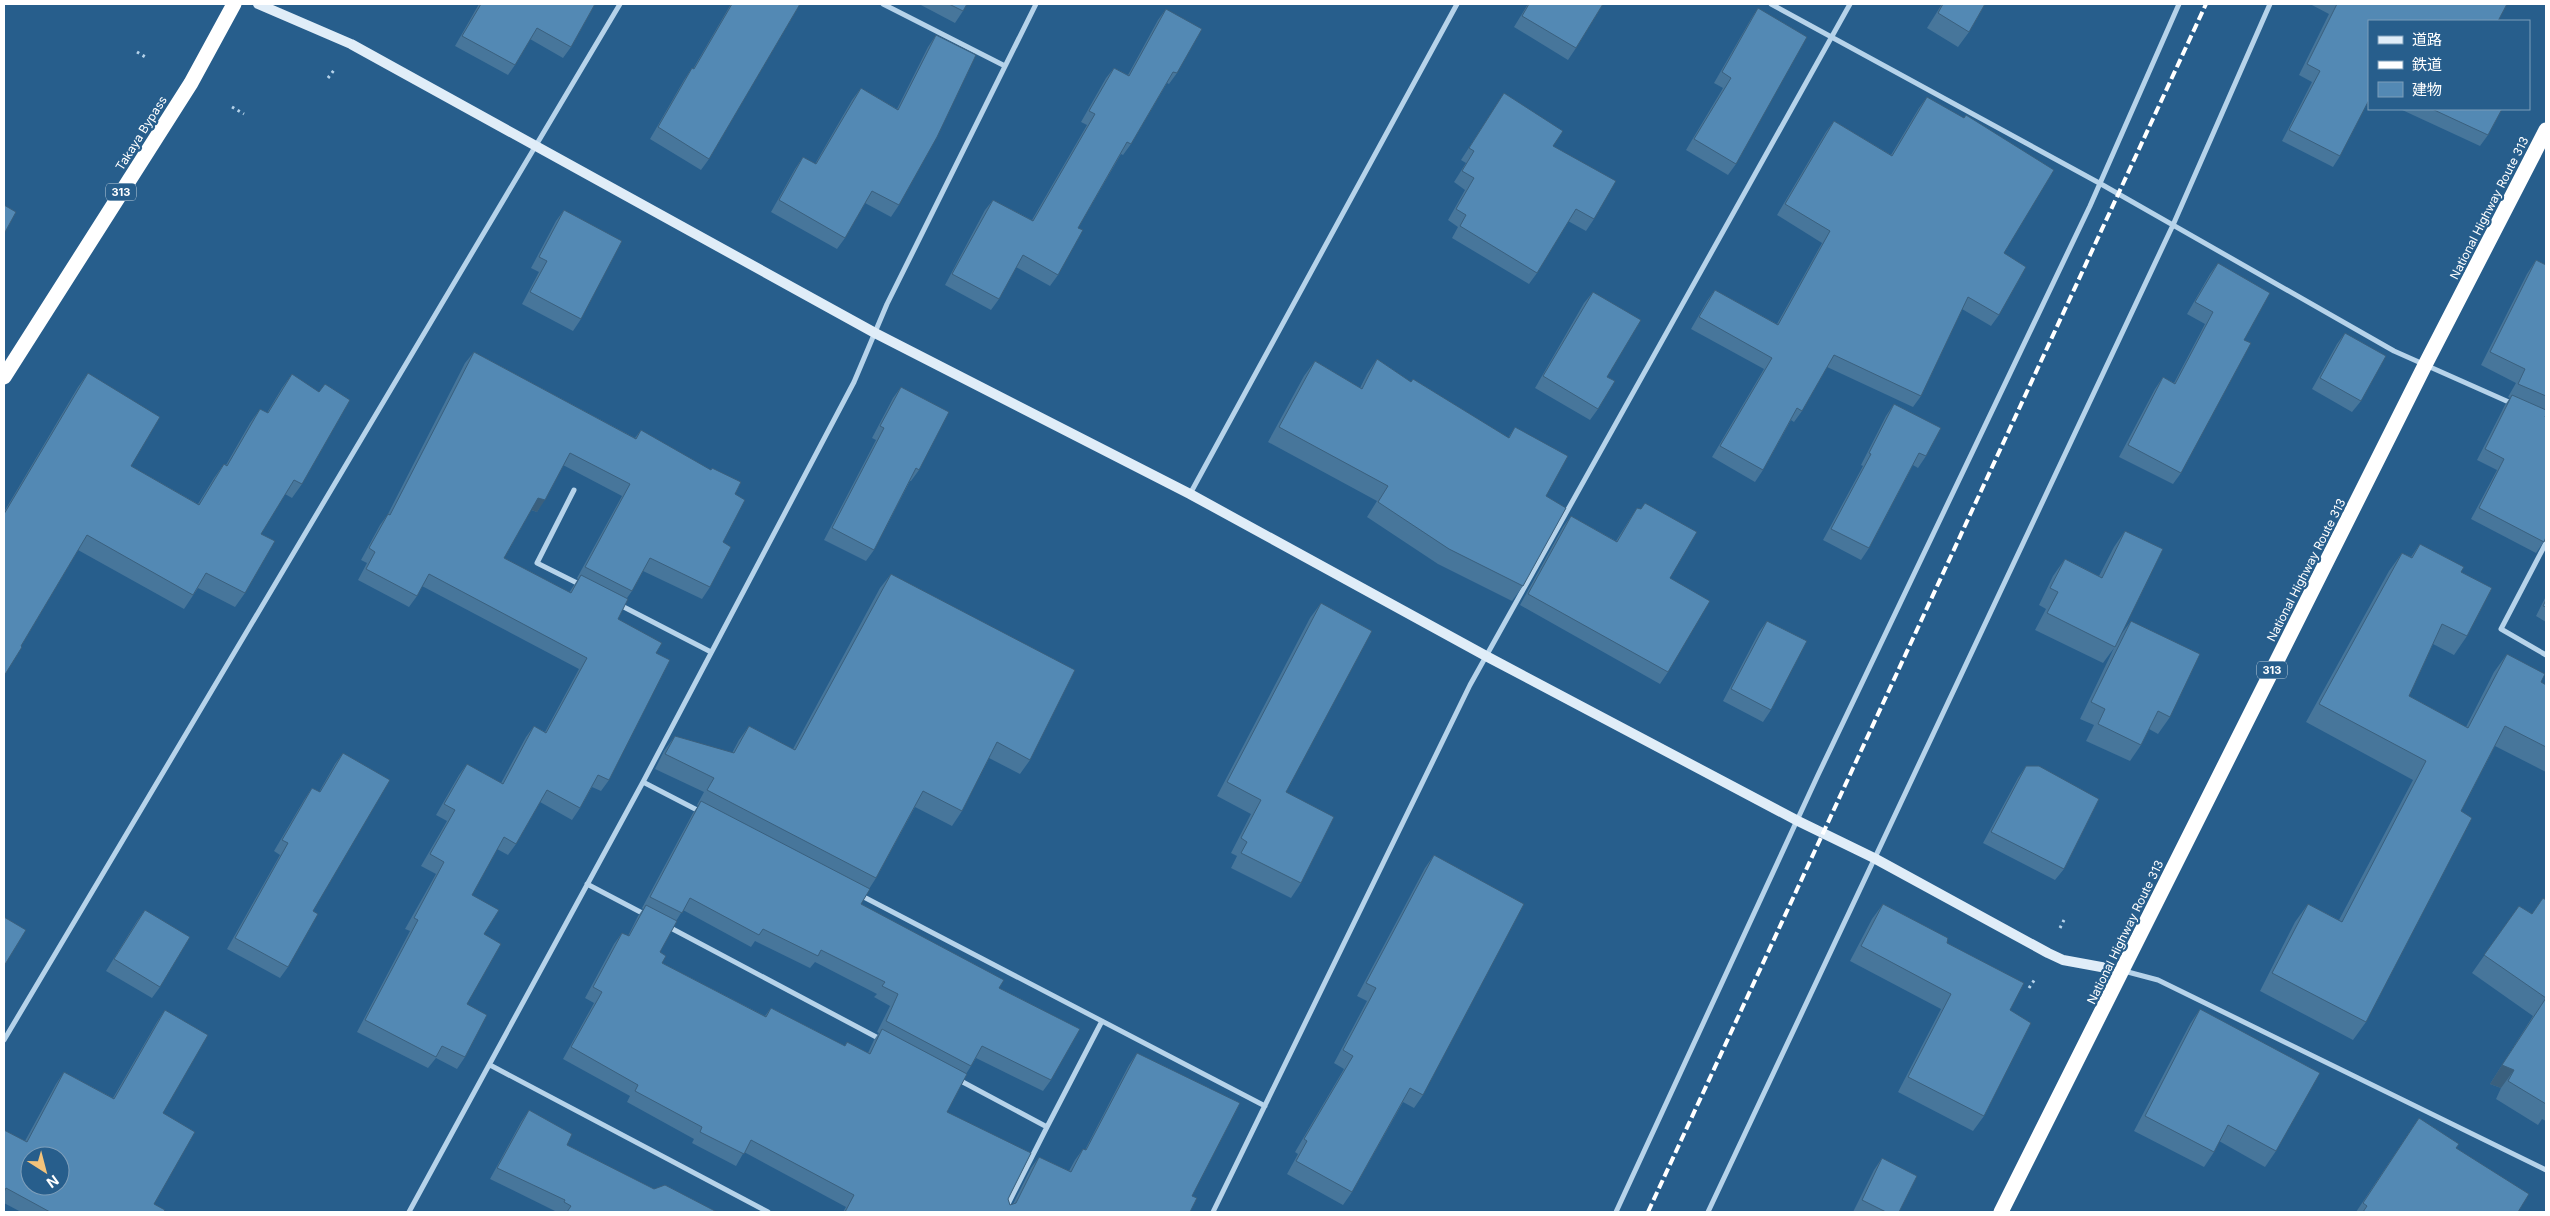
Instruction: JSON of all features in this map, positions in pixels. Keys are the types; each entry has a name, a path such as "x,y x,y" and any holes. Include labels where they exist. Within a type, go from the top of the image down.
{"highway":[{"name":"Takaya Bypass","path":"4,377 190,82 234,4"},
{"name":"National Highway Route 313","path":"2001,1212 2425,365 2546,130"}],"street":[{"path":"258,4 351,44 875,333 1190,494 1486,656 1798,821 1874,858 2063,960 2123,971 2158,980 2546,1170"},
{"path":"4,1040 620,4"},
{"path":"883,4 1005,66"},
{"path":"409,1212 643,782 858,373 887,304 1036,4"},
{"path":"1190,494 1457,4"},
{"path":"1771,4 2101,184 2394,350 2520,407"},
{"path":"1214,1212 1486,656 1850,4"},
{"path":"1616,1212 1818,775 2101,184 2179,4"},
{"path":"1708,1212 2173,225 2270,4"},
{"path":"574,490 537,563 589,590"},
{"path":"2546,544 2501,629 2546,655"},
{"path":"615,603 711,652"},
{"path":"643,782 705,814"},
{"path":"587,884 882,1040"},
{"path":"855,892 1265,1106"},
{"path":"1004,1212 1102,1021"},
{"path":"490,1065 768,1212"},
{"path":"952,1077 1047,1127"}],"path":[{"path":"137,52 147,58"},
{"path":"328,78 334,70"},
{"path":"232,106 244,114"},
{"path":"2060,928 2064,920"},
{"path":"2029,988 2035,979"}],"building":[{"path":"481,4 595,4 571,47 537,28 515,65 462,36"},
{"path":"732,4 800,4 709,159 658,127"},
{"path":"949,4 967,4 963,11"},
{"path":"1529,4 1603,4 1576,48 1522,16"},
{"path":"1943,4 1985,4 1969,32 1938,13"},
{"path":"2337,4 2507,4 2499,20 2368,20 2368,102 2340,156 2289,130 2320,71 2307,64"},
{"path":"1758,8 1807,37 1736,164 1694,139 1731,78 1722,72"},
{"path":"1166,9 1202,29 1177,73 1173,72 1131,144 1127,142 1078,228 1083,230 1058,275 1023,255 999,299 952,274 993,200 1033,221 1095,114 1089,111 1114,68 1129,76"},
{"path":"936,35 976,55 937,137 899,205 872,191 845,238 779,200 803,157 816,164 861,88 898,110"},
{"path":"1504,93 1563,131 1553,146 1616,181 1594,219 1576,209 1537,273 1460,226 1466,215 1456,209 1474,178 1462,171 1474,151 1469,148"},
{"path":"1927,97 1964,118 1966,115 2054,170 2004,253 2026,267 1999,315 1968,297 1921,396 1834,355 1802,411 1797,408 1763,470 1720,446 1772,358 1699,317 1715,290 1778,325 1830,231 1785,204 1834,121 1892,156"},
{"path":"2434,110 2501,110 2488,135"},
{"path":"4,205 16,212 4,234"},
{"path":"564,210 622,241 581,319 530,292 547,261 539,257"},
{"path":"2536,260 2546,265 2546,396 2518,384 2525,369 2490,352"},
{"path":"2218,263 2270,293 2244,340 2251,343 2181,473 2128,445 2163,377 2175,384 2213,312 2195,302"},
{"path":"1593,292 1641,320 1607,377 1615,381 1598,409 1543,376"},
{"path":"2345,333 2386,356 2361,401 2320,378"},
{"path":"474,352 636,439 641,430 711,470 712,468 741,482 735,494 745,500 723,542 731,547 710,587 650,558 632,591 585,567 630,484 570,453 545,500 538,498 504,558 571,593 581,575 628,599 618,619 662,643 656,653 670,660 609,780 598,775 580,808 547,790 516,844 504,837 472,895 499,910 484,934 501,944 467,1004 487,1015 465,1057 442,1046 436,1057 365,1020 418,920 414,918 444,862 430,854 455,810 444,804 467,764 503,784 534,726 546,733 587,658 429,574 417,596 366,569 375,552 369,548 388,514 390,515"},
{"path":"1377,359 1411,382 1413,379 1509,438 1515,427 1568,456 1546,496 1566,508 1523,586 1449,549 1378,502 1388,486 1279,427 1315,361 1362,389"},
{"path":"88,373 160,417 131,466 199,505 224,464 227,466 260,409 268,413 292,374 319,392 325,384 350,400 302,484 294,480 261,534 275,541 245,593 206,573 193,595 87,535 4,676 4,514"},
{"path":"901,387 949,412 919,470 916,468 874,550 832,528 884,428 880,426"},
{"path":"2512,395 2546,410 2546,537 2544,542 2479,508 2504,459 2485,449"},
{"path":"1894,404 1941,428 1926,456 1919,453 1869,548 1831,529 1871,454 1869,453"},
{"path":"1645,503 1697,532 1670,578 1710,601 1668,672 1528,594 1571,516 1617,542 1637,508 1641,509"},
{"path":"2125,531 2163,549 2115,647 2047,613 2058,592 2050,588 2065,559 2102,578"},
{"path":"2420,544 2464,567 2461,572 2492,588 2467,636 2442,624 2409,696 2468,728 2507,654 2545,674 2541,682 2546,685 2546,747 2505,726 2461,811 2472,818 2366,1022 2272,973 2308,904 2342,922 2426,761 2319,704 2402,553 2412,558"},
{"path":"891,574 1075,670 1030,760 997,742 962,811 923,791 876,878 707,790 714,778 665,754 675,736 734,753 749,726 795,750"},
{"path":"1321,603 1372,631 1286,792 1334,817 1301,883 1241,853 1247,842 1241,838 1261,800 1227,782"},
{"path":"1767,621 1807,641 1771,710 1731,689"},
{"path":"2131,621 2200,654 2170,717 2158,711 2141,745 2098,724 2105,709 2091,702"},
{"path":"343,753 390,780 313,911 318,914 288,967 235,938 288,843 282,840 312,788 320,792"},
{"path":"2026,766 2039,766 2099,799 2064,869 1991,832"},
{"path":"701,801 870,889 861,904 1004,980 999,988 1080,1029 1051,1080 982,1046 971,1066 886,1021 898,994 882,986 885,982 821,950 818,956 763,929 759,935 690,898 682,913 650,897"},
{"path":"1434,855 1524,904 1423,1095 1410,1088 1352,1192 1296,1161 1307,1141 1304,1139 1353,1056 1343,1050 1376,988 1366,983"},
{"path":"2543,898 2546,900 2546,998 2484,955 2519,906 2532,914"},
{"path":"1883,904 1948,938 1947,943 2024,983 2010,1010 2031,1023 1984,1116 1908,1077 1951,994 1861,946"},
{"path":"646,905 677,921 660,952 666,956 662,963 766,1017 771,1008 845,1046 847,1042 870,1054 882,1029 967,1074 947,1112 1031,1153 1008,1199 1010,1205 1016,1203 1039,1157 1071,1172 1083,1149 1086,1150 1137,1053 1240,1103 1192,1196 1197,1198 1190,1212 845,1212 854,1195 751,1140 744,1154 700,1132 702,1127 635,1091 638,1085 571,1047 602,992 593,987 622,933 629,936"},
{"path":"145,910 190,937 160,987 114,959"},
{"path":"4,917 26,930 4,966"},
{"path":"2546,998 2546,1104 2508,1081 2514,1070 2502,1065"},
{"path":"2200,1009 2320,1073 2276,1151 2228,1125 2214,1152 2145,1116"},
{"path":"165,1010 208,1035 163,1113 195,1132 154,1204 165,1210 163,1212 50,1212 21,1196 70,1196 70,1146 20,1146 20,1196 6,1188 4,1192 4,1130 27,1142 64,1072 114,1099"},
{"path":"529,1110 572,1134 567,1145 654,1189 665,1185 717,1212 567,1212 571,1206 564,1202 565,1200 497,1168"},
{"path":"2419,1118 2459,1144 2456,1148 2529,1194 2518,1212 2363,1212 2367,1206 2363,1203"},
{"path":"1882,1158 1917,1176 1899,1212 1886,1212 1862,1200"}],"railway":[{"path":"1648,1212 2206,4"}]}
